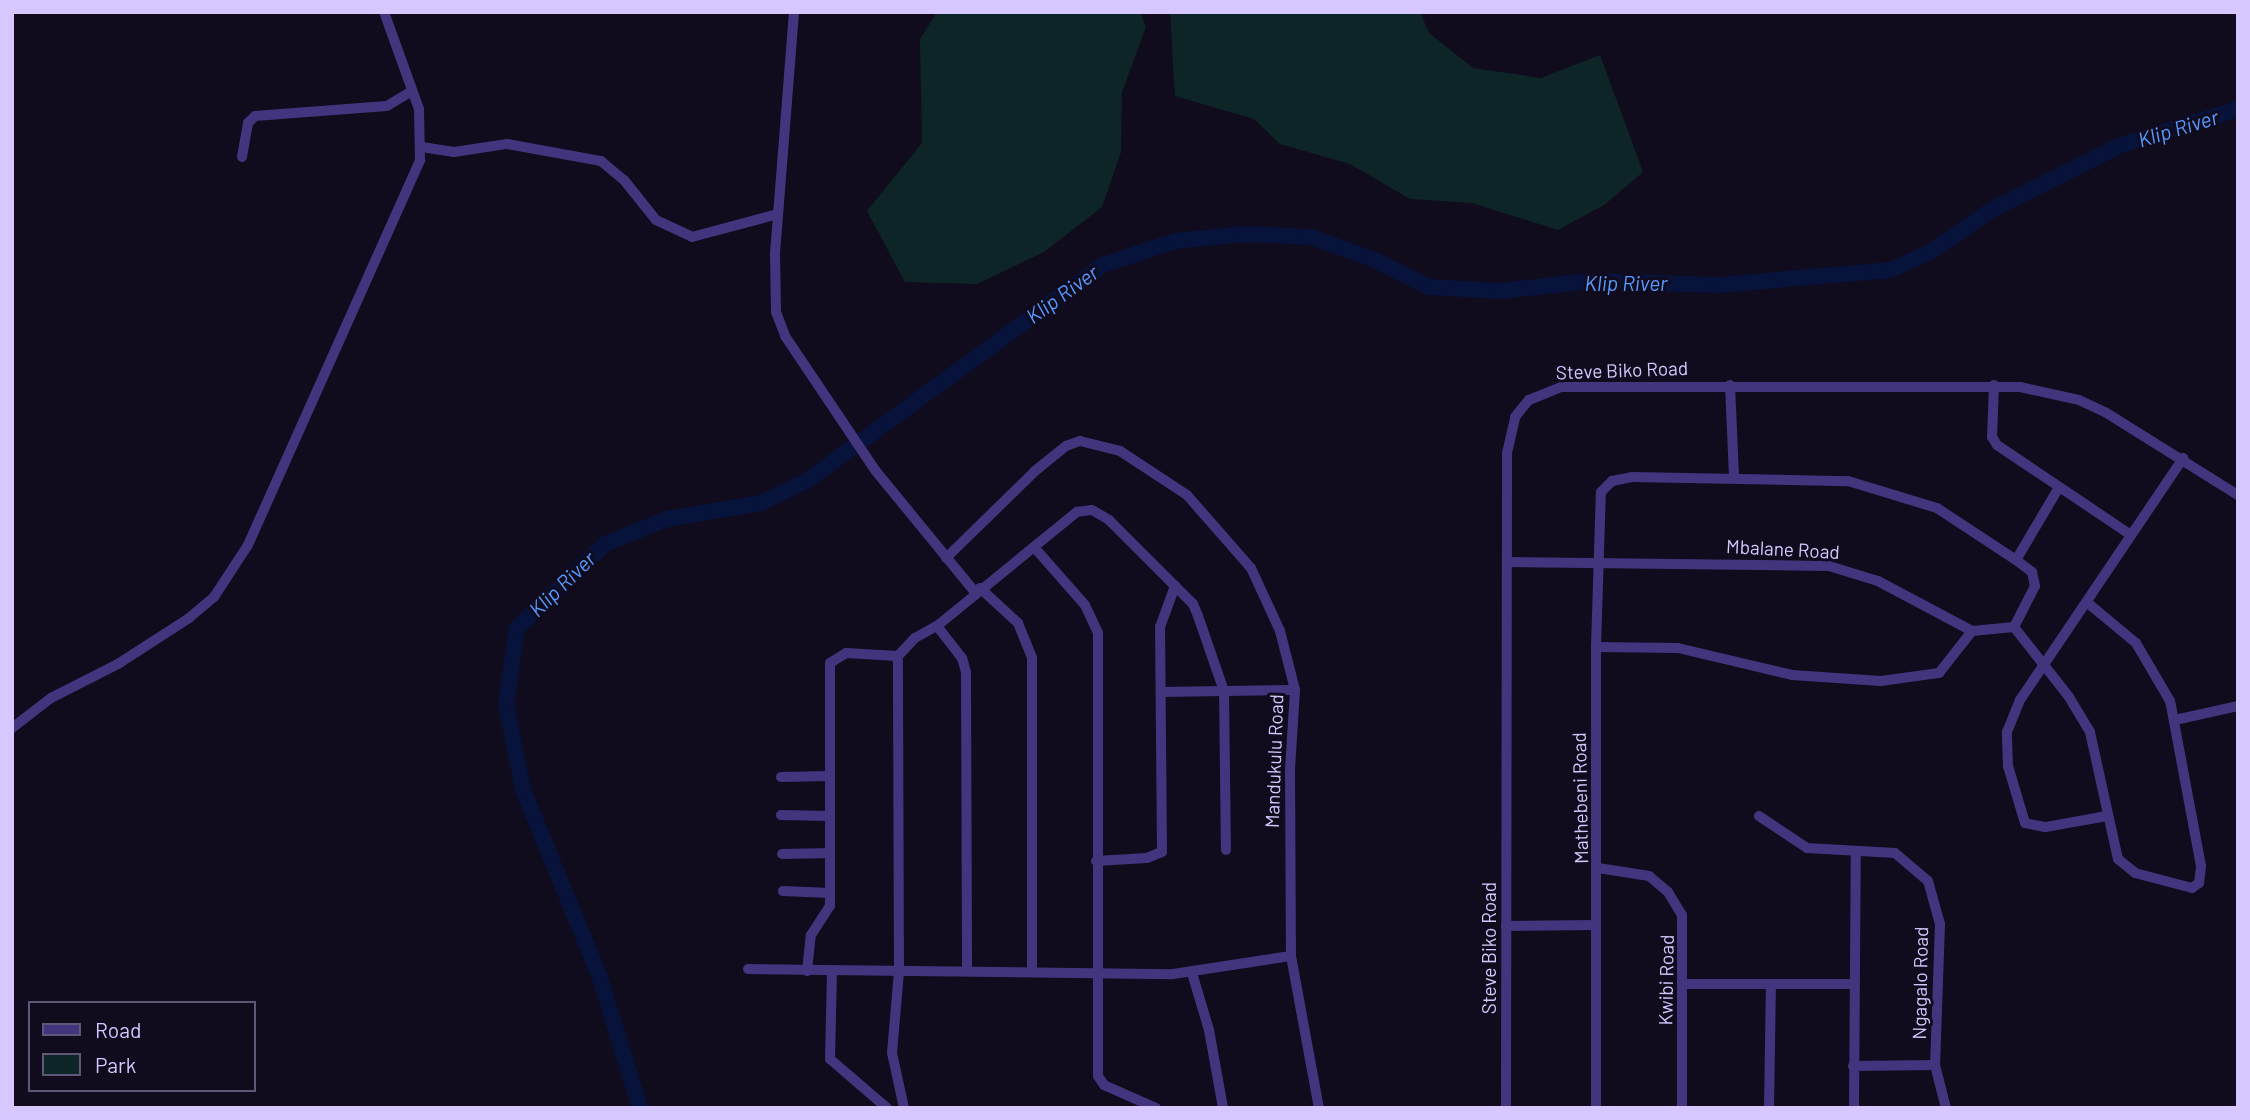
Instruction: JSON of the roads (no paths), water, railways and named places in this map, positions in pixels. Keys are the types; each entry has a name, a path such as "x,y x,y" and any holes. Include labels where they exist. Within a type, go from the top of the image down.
{"street":[{"path":"12,728 51,698 172,631 226,582 248,545 362,298 422,147 419,109 384,12"},
{"path":"794,12 778,215 776,312 785,336 875,470 946,558 978,590 1018,623 1031,652 1032,972"},
{"path":"242,157 247,123 256,116 387,106 412,91"},
{"path":"422,147 454,152 507,144 601,162 624,180 656,220 692,237 778,215"},
{"path":"1730,385 1734,478 1824,478 1902,494 1937,508 2032,572 2035,586 2014,627"},
{"path":"1994,385 1994,441 2058,489 2132,534"},
{"name":"Steve Biko Road","path":"1506,1108 1508,443 1515,417 1529,400 1561,387 1994,385 2079,400 2137,428 2238,495"},
{"name":"Mandukulu Road","path":"946,558 1066,446 1080,441 1107,446 1187,495 1238,550 1270,607 1295,690 1290,783 1291,956 1320,1108"},
{"path":"2107,816 2038,827 2022,818 2005,739 2013,711 2089,604 2183,458"},
{"name":"Mathebeni Road","path":"1597,1108 1598,502 1604,489 1612,481 1632,477 1734,478"},
{"path":"2016,560 2058,489"},
{"path":"904,1108 892,1053 899,971 898,656 915,638 937,626 1072,514 1092,510 1109,520 1193,604 1224,691 1226,850"},
{"path":"1034,547 1096,624 1095,972 1100,1082 1156,1108"},
{"name":"Mbalane Road","path":"1507,562 1598,561 1829,566 1878,581 1972,631"},
{"path":"1096,860 1147,858 1162,852 1160,627 1175,586"},
{"path":"2014,627 2090,732 2107,816 2124,866 2180,888 2199,883 2196,825 2175,720 2161,681 2136,643 2089,604"},
{"path":"937,626 962,658 967,672 967,971"},
{"path":"1596,646 1678,648 1806,677 1881,681 1939,673 1972,631 2014,627"},
{"path":"807,971 809,940 828,914 830,893 828,677 832,659 846,653 898,656"},
{"path":"1161,692 1295,690"},
{"path":"2175,720 2238,706"},
{"path":"781,777 829,776"},
{"path":"781,816 829,816"},
{"name":"Ngagalo Road","path":"1759,816 1807,848 1902,856 1923,874 1933,891 1940,929 1935,1065 1946,1108"},
{"path":"1854,1108 1856,851"},
{"path":"782,854 830,853"},
{"name":"Kwibi Road","path":"1598,868 1643,873 1659,883 1677,904 1685,929 1682,1108"},
{"path":"783,891 830,893"},
{"path":"1506,926 1596,925"},
{"path":"748,969 1192,973 1291,956"},
{"path":"832,971 830,1059 887,1108"},
{"path":"1192,973 1209,1030 1223,1108"},
{"path":"1684,984 1853,984"},
{"path":"1769,1108 1771,984"},
{"path":"1853,1066 1935,1065"}],"waterway":[{"name":"Klip River","path":"640,1108 599,975 523,790 506,704 517,628 605,544 667,519 761,503 808,480 1103,265 1175,241 1246,234 1311,237 1375,260 1429,287 1500,291 1590,281 1719,285 1891,270 1932,251 1991,210 2121,145 2238,109"}]}
